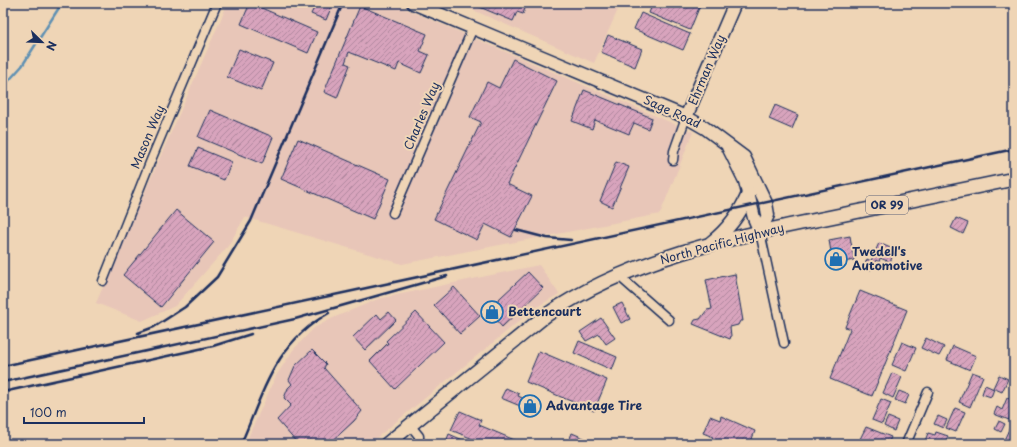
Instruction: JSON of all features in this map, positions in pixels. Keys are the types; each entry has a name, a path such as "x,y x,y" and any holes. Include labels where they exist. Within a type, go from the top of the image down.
{"main road":[{"name":"Sage Road","path":"413,3 686,117 705,128 744,157 766,203 768,215 760,232"},
{"name":"Ehrman Way","path":"686,117 735,3"},
{"path":"727,145 741,170 749,193 754,218 760,232"},
{"name":"North Pacific Highway","path":"387,444 545,316 562,304 618,276 673,255 760,232 1014,179"},
{"path":"706,246 723,233 737,218 749,193"}],"street":[{"name":"Mason Way","path":"103,281 151,160 217,3"},
{"name":"Charles Way","path":"393,213 473,28"},
{"name":"Ehrman Way","path":"673,160 676,145 686,117"},
{"path":"760,232 784,343"},
{"path":"618,276 669,320"},
{"path":"906,444 928,392"},
{"path":"410,425 419,436 419,444"}],"shaded area":[{"path":"228,3 392,3 693,132 660,214 402,264 245,217 228,246 175,306 142,321 96,303"},
{"path":"457,3 621,3 594,63"},
{"path":"539,265 559,294 535,308 369,444 245,444 276,376 293,350 314,328 333,318 378,299"}],"building":[{"path":"250,3 317,32 308,53 241,24"},
{"path":"302,3 333,3 326,20 311,14 314,8"},
{"path":"470,3 527,3 523,14 517,12 513,21"},
{"path":"653,3 701,3 690,30 649,13"},
{"path":"360,6 427,34 420,51 429,55 421,73 399,63 396,71 349,52 345,63 350,65 337,98 324,92"},
{"path":"641,13 690,34 683,50 634,29"},
{"path":"608,35 642,49 635,67 601,52"},
{"path":"239,49 273,63 261,91 227,77"},
{"path":"513,59 557,81 507,184 532,196 511,237 485,224 477,240 434,219 481,122 470,117 487,82 499,88"},
{"path":"584,90 652,118 648,129 634,123 629,134 595,120 592,129 572,121"},
{"path":"775,105 798,115 792,129 769,119"},
{"path":"210,110 273,137 262,164 198,137"},
{"path":"298,139 390,179 373,219 281,179"},
{"path":"198,148 232,162 224,180 190,166"},
{"path":"616,162 629,167 612,207 600,201"},
{"path":"176,210 214,242 161,307 123,275"},
{"path":"956,218 968,223 963,234 951,228"},
{"path":"850,236 854,260 833,264 829,240"},
{"path":"879,243 895,250 890,262 880,258 879,262 876,260 871,270 864,267 867,259 871,261"},
{"path":"528,272 543,288 502,327 487,310"},
{"path":"735,274 743,321 740,321 738,325 730,327 730,339 693,324 695,320 700,319 707,310 712,309 706,280"},
{"path":"454,287 480,316 460,334 434,305"},
{"path":"860,291 907,310 872,396 830,379 850,329 845,327"},
{"path":"622,303 630,319 621,323 613,307"},
{"path":"389,312 396,320 365,350 353,337 377,314 381,319"},
{"path":"416,312 444,342 395,389 370,361 388,343 386,341"},
{"path":"601,318 615,338 606,344 599,334 586,341 580,332"},
{"path":"926,338 944,347 939,356 921,348"},
{"path":"579,341 617,357 612,370 574,353"},
{"path":"902,342 916,348 906,371 892,365"},
{"path":"953,346 976,356 970,370 947,360"},
{"path":"312,350 326,364 324,368 362,411 354,421 329,444 298,444 277,420 291,405 284,398 288,388 292,384 289,380 295,366"},
{"path":"539,351 607,380 594,411 526,382"},
{"path":"972,372 983,376 970,407 959,402"},
{"path":"892,373 902,377 893,398 883,393"},
{"path":"999,375 1008,379 1002,392 993,388"},
{"path":"985,385 994,389 991,397 982,394"},
{"path":"506,388 519,394 518,396 540,406 537,413 501,398"},
{"path":"899,391 909,395 905,404 895,400"},
{"path":"1007,398 1014,401 1014,414 1011,413 1009,420 994,414 997,407 1002,410"},
{"path":"881,399 891,403 882,424 872,420"},
{"path":"955,408 965,412 956,432 946,428"},
{"path":"460,411 481,420 479,425 524,444 485,444 451,430"},
{"path":"710,416 720,420 721,416 755,431 750,444 720,444 711,440 713,437 703,433"},
{"path":"938,416 947,420 943,428 934,424"},
{"path":"888,417 898,421 894,431 884,426"},
{"path":"999,421 1005,424 1001,432 995,429"},
{"path":"1011,425 1014,426 1014,444 1004,440"},
{"path":"866,427 891,437 888,444 872,444 860,439"},
{"path":"936,432 948,436 944,444 931,444 925,441 928,433 935,435"},
{"path":"572,433 598,444 570,444 568,443"},
{"path":"449,434 472,444 445,444"}],"waterway":[{"path":"3,87 22,66 62,3"}],"railway":[{"path":"138,333 154,327 185,307 217,277 251,221 343,3"},
{"path":"3,366 1014,149"},
{"path":"516,230 547,238 571,240"},
{"path":"3,382 295,319 447,276"},
{"path":"241,444 265,387 283,354 311,325 329,313"},
{"path":"3,392 213,346 251,334"}],"place":[{"name":"Twedell's Automotive","path":"836,259"},
{"name":"Bettencourt","path":"492,312"},
{"name":"Advantage Tire","path":"530,406"}]}
